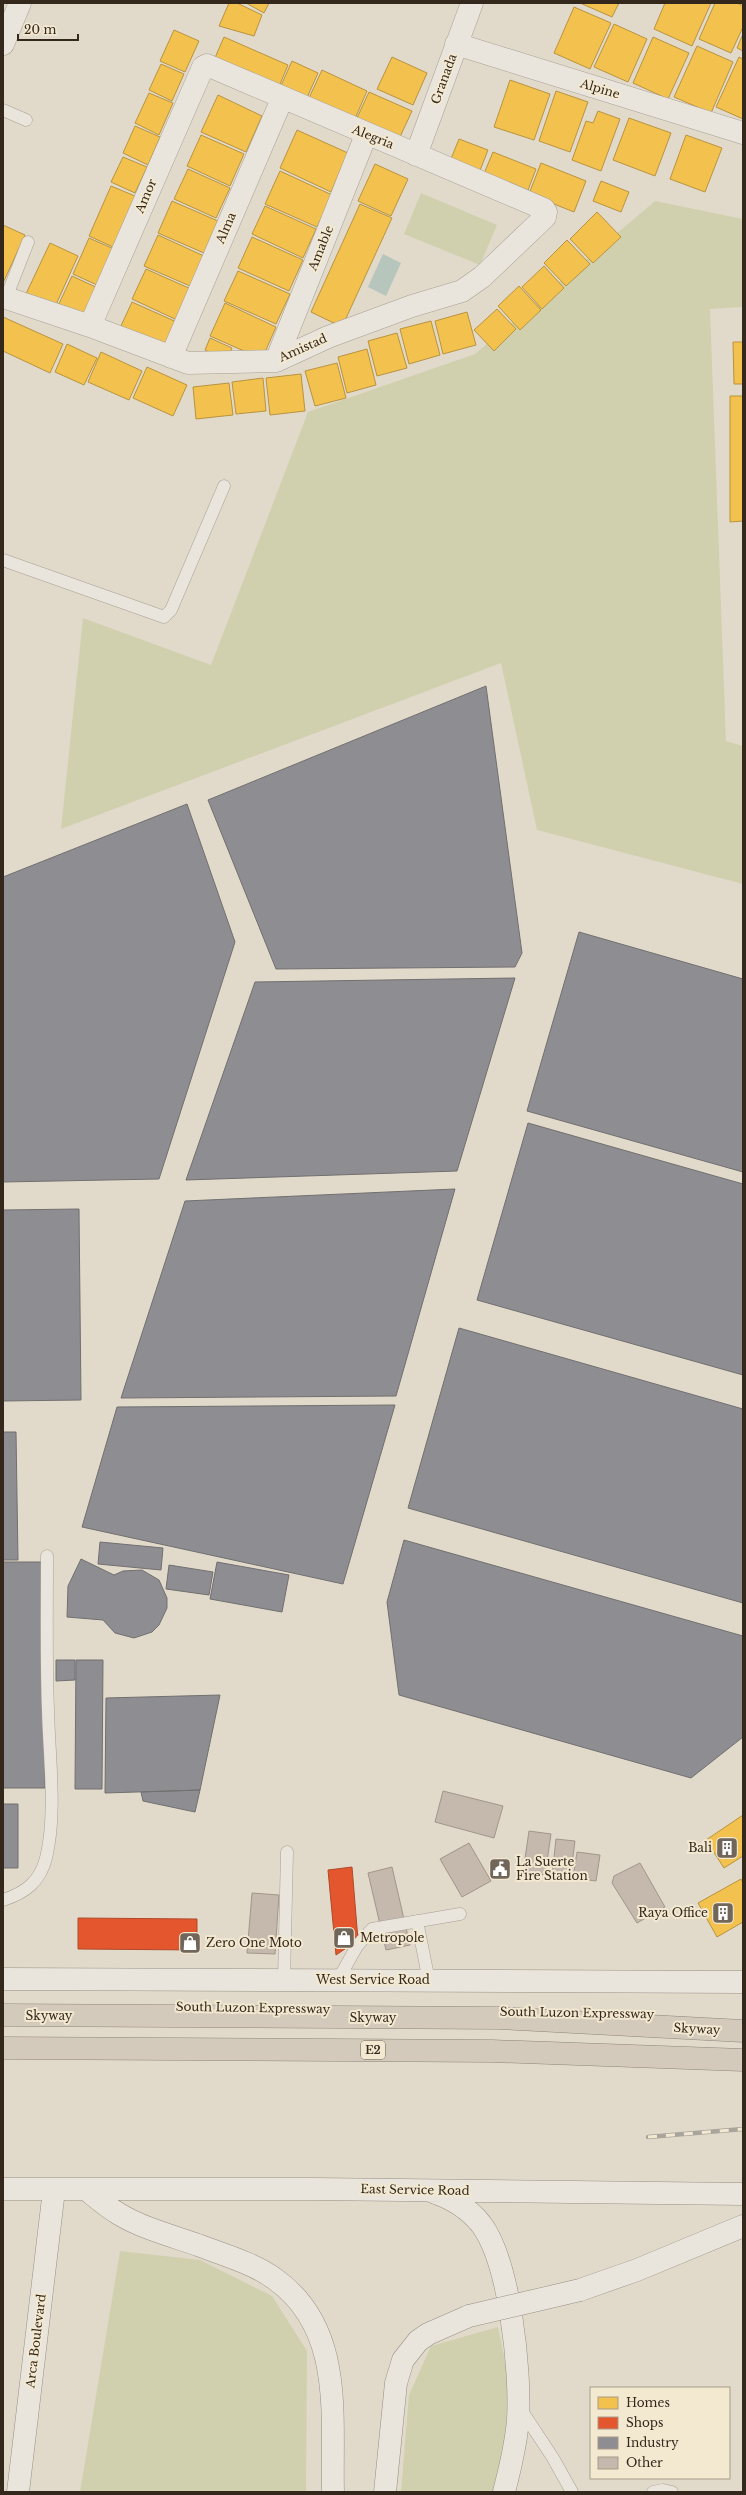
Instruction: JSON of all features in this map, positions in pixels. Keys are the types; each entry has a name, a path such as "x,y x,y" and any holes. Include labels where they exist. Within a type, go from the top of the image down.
{"highway":[{"name":"South Luzon Expressway","path":"3,2004 743,2016"},
{"name":"Skyway","path":"3,2015 499,2018 743,2031"},
{"name":"E2","path":"3,2048 492,2051 743,2060"},
{"name":"E2","path":"3,2052 743,2060"}],"main road":[{"path":"3,44 20,3"},
{"name":"Granada","path":"416,155 472,3"},
{"name":"Alpine","path":"456,44 743,133"},
{"name":"Alegria","path":"203,67 211,66 282,99 544,209"},
{"name":"Amor","path":"90,326 203,67"},
{"name":"Alma","path":"171,357 282,99"},
{"name":"Amable","path":"276,361 366,135"},
{"name":"Amistad","path":"4,297 90,326 188,363 276,361 328,337 412,306 462,291 482,277 545,217 546,212 544,209"},
{"name":"West Service Road","path":"3,1979 743,1982"},
{"name":"East Service Road","path":"3,2190 427,2190 743,2194"},
{"name":"Arca Boulevard","path":"18,2492 54,2190"},
{"path":"87,2190 120,2215 260,2270 286,2288 303,2306 318,2329 327,2356 330,2384 334,2492"},
{"path":"427,2190 446,2197 471,2214 484,2229 496,2252 511,2326 518,2405 518,2422 504,2492"},
{"path":"385,2492 396,2384 403,2360 418,2341 428,2334 469,2316 580,2290 637,2270 743,2226"}],"lane":[{"path":"3,110 26,120"},
{"path":"4,297 28,242"},
{"path":"3,560 164,617 171,610 224,486"},
{"path":"3,1900 19,1895 32,1885 46,1859 50,1832 46,1680 47,1556"},
{"path":"284,1980 287,1852"},
{"path":"338,1980 357,1946 372,1929 460,1914"},
{"path":"417,1921 429,1980"},
{"path":"518,2405 553,2458 572,2492"},
{"path":"653,2492 663,2490 672,2492"}],"green space":[{"path":"421,193 497,225 480,265 404,234"},
{"path":"655,201 743,219 743,307 710,309 726,741 743,746 743,884 537,830 501,663 61,829 83,618 211,665 308,412 475,354"},
{"path":"120,2251 200,2260 272,2296 307,2351 306,2492 80,2492"},
{"path":"498,2327 509,2381 503,2466 495,2492 401,2492 409,2395 431,2346"}],"shaded area":[{"path":"383,254 401,263 386,296 368,287"}],"building: Homes":[{"path":"229,3 237,3 262,15 254,36 219,26"},
{"path":"246,3 269,3 264,13"},
{"path":"580,3 619,3 612,17"},
{"path":"665,3 711,3 692,46 654,29"},
{"path":"715,3 737,3 743,6 743,27 731,53 699,39"},
{"path":"574,7 611,23 590,69 554,53"},
{"path":"614,24 647,39 628,82 594,67"},
{"path":"174,30 199,41 185,72 160,61"},
{"path":"743,34 743,51 737,48"},
{"path":"224,37 288,65 278,89 214,60"},
{"path":"653,37 689,53 668,99 633,83"},
{"path":"697,46 733,62 711,113 674,97"},
{"path":"392,57 427,73 413,105 377,89"},
{"path":"739,57 743,59 743,119 716,107"},
{"path":"292,61 318,73 306,100 280,88"},
{"path":"161,64 184,74 172,101 149,90"},
{"path":"322,70 367,91 354,121 308,100"},
{"path":"510,80 550,94 534,140 494,127"},
{"path":"556,91 588,102 570,152 539,141"},
{"path":"369,92 412,111 399,139 356,120"},
{"path":"149,93 173,103 159,135 135,123"},
{"path":"218,95 262,116 246,152 201,132"},
{"path":"598,111 620,119 601,171 572,160 586,121 593,123"},
{"path":"629,118 671,133 655,176 613,160"},
{"path":"135,126 160,137 148,165 123,153"},
{"path":"297,130 348,153 331,192 280,168"},
{"path":"201,135 244,154 230,186 187,166"},
{"path":"686,135 722,148 705,192 670,179"},
{"path":"459,139 488,150 479,173 450,161"},
{"path":"493,152 536,169 527,193 483,176"},
{"path":"123,157 147,167 135,193 111,182"},
{"path":"541,163 586,181 574,212 529,194"},
{"path":"375,164 408,179 391,216 358,201"},
{"path":"188,169 230,188 216,218 174,199"},
{"path":"280,171 332,195 317,227 265,204"},
{"path":"601,181 629,192 621,212 593,201"},
{"path":"111,186 135,196 113,247 89,236"},
{"path":"172,201 218,221 204,253 158,233"},
{"path":"360,204 392,218 342,327 311,312"},
{"path":"265,206 316,229 303,258 252,234"},
{"path":"597,212 621,237 593,263 570,239"},
{"path":"3,225 25,235 3,283"},
{"path":"158,235 204,256 190,286 144,266"},
{"path":"252,237 303,260 289,291 238,268"},
{"path":"89,238 114,249 97,285 73,274"},
{"path":"567,240 590,264 566,286 544,263"},
{"path":"50,243 78,256 54,309 25,296"},
{"path":"544,266 564,288 542,309 522,287"},
{"path":"146,269 191,289 177,320 132,299"},
{"path":"238,271 290,294 276,324 224,301"},
{"path":"72,276 100,289 85,323 56,310"},
{"path":"519,286 541,310 520,330 498,306"},
{"path":"132,302 181,324 169,350 120,328"},
{"path":"225,303 276,327 262,359 210,336"},
{"path":"497,309 516,329 494,351 474,330"},
{"path":"467,312 476,345 443,354 435,321"},
{"path":"3,317 63,344 50,373 3,351"},
{"path":"431,321 440,355 409,364 400,329"},
{"path":"397,333 407,368 377,376 368,341"},
{"path":"210,338 232,348 227,360 205,350"},
{"path":"733,342 743,342 743,384 734,384"},
{"path":"67,344 97,358 84,385 55,372"},
{"path":"367,349 376,385 347,393 338,357"},
{"path":"101,352 142,371 129,400 88,382"},
{"path":"337,363 346,398 315,406 305,371"},
{"path":"147,367 187,385 173,416 133,398"},
{"path":"301,374 305,411 270,415 266,378"},
{"path":"263,378 266,411 236,414 232,382"},
{"path":"229,383 233,415 196,419 193,387"},
{"path":"730,396 743,396 743,521 730,522"},
{"name":"Bali","path":"743,1815 743,1856 724,1868 706,1840"},
{"name":"Raya Office","path":"741,1879 743,1883 743,1922 717,1937 698,1903"}],"building: Shops":[{"path":"352,1867 358,1940 336,1955 328,1870"},
{"path":"78,1918 197,1919 197,1950 78,1949"}],"building: Industry":[{"path":"486,686 522,953 515,967 276,969 208,800"},
{"path":"187,804 235,942 159,1179 3,1182 3,877"},
{"path":"579,932 743,979 743,1172 527,1111"},
{"path":"515,978 457,1171 186,1180 255,982"},
{"path":"528,1123 743,1184 743,1375 477,1300"},
{"path":"455,1189 396,1396 121,1398 185,1201"},
{"path":"79,1209 81,1400 3,1401 3,1210"},
{"path":"459,1328 743,1409 743,1603 408,1508"},
{"path":"395,1405 343,1584 82,1527 117,1407"},
{"path":"3,1432 16,1432 18,1560 3,1560"},
{"path":"404,1540 743,1636 743,1737 691,1778 399,1695 387,1602"},
{"path":"100,1542 163,1548 161,1570 98,1564"},
{"path":"81,1559 114,1575 123,1571 142,1570 159,1580 167,1598 167,1608 159,1625 152,1632 134,1638 115,1633 103,1620 67,1617 68,1586"},
{"path":"3,1562 43,1562 45,1788 3,1788"},
{"path":"217,1562 289,1575 282,1612 210,1599"},
{"path":"169,1565 213,1572 209,1595 166,1589"},
{"path":"56,1660 75,1660 75,1680 56,1681"},
{"path":"76,1660 103,1660 102,1789 75,1789"},
{"path":"220,1695 200,1790 105,1793 106,1698"},
{"path":"200,1790 195,1812 143,1801 141,1792"},
{"path":"3,1804 18,1804 18,1868 3,1868"}],"building: Other":[{"path":"443,1791 503,1806 494,1838 435,1822"},
{"path":"529,1831 551,1834 545,1875 523,1872"},
{"path":"556,1839 575,1841 570,1879 552,1876"},
{"path":"469,1843 491,1881 462,1897 440,1859"},
{"path":"577,1852 600,1855 596,1881 573,1878"},
{"path":"640,1863 665,1907 637,1923 612,1883 614,1876"},
{"path":"392,1867 410,1945 386,1950 368,1873"},
{"path":"252,1893 279,1895 275,1954 247,1953"}],"railway":[{"path":"648,2137 743,2129"}],"place":[{"name":"Bali","path":"727,1848"},
{"name":"La Suerte Fire Station","path":"500,1869"},
{"name":"Raya Office","path":"723,1913"},
{"name":"Metropole","path":"344,1938"},
{"name":"Zero One Moto","path":"190,1943"}]}
